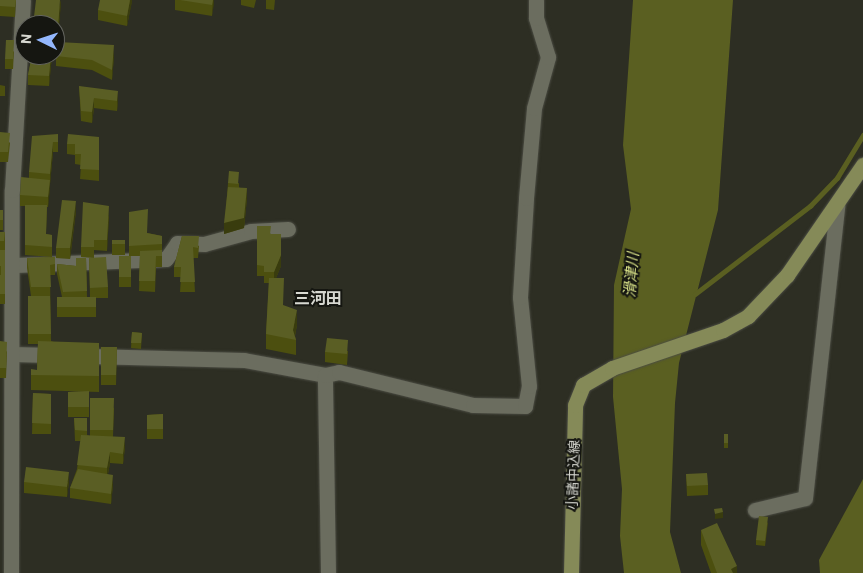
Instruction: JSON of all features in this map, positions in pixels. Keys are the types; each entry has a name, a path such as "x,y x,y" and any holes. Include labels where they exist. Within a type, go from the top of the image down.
{"main road":[{"path":"837,206 863,165"},
{"name":"小諸中込線","path":"571,573 575,404 579,390 588,381 736,324 769,296 837,206"}],"street":[{"path":"11,573 12,354 15,265 6,189 17,91 23,0"},
{"path":"12,354 244,360 325,375 339,372 473,405 524,406 529,386 520,297 526,198 534,108 548,57 536,18 536,0"},
{"path":"0,90 17,91"},
{"path":"755,510 805,498 837,206"},
{"path":"15,265 166,259 177,243 204,244 251,231 288,228"},
{"path":"325,375 328,573"}],"water":[{"name":"滑津川","path":"633,0 733,0 718,210 679,363 675,403 670,532 681,573 624,573 620,536 622,489 613,397 614,285 631,209 623,145"},
{"path":"863,479 863,573 820,573 819,560"}],"building":[{"path":"0,0 16,0 15,7 0,6"},
{"path":"36,0 60,0 59,15 34,15"},
{"path":"100,0 130,0 127,16 98,10"},
{"path":"180,0 213,0 212,5"},
{"path":"6,40 14,40 13,59 5,59"},
{"path":"65,42 114,45 112,70 92,60 65,57"},
{"path":"30,65 50,65 49,76 28,75"},
{"path":"79,86 118,91 117,101 94,98 92,112 81,111"},
{"path":"0,132 10,133 8,152 0,152"},
{"path":"58,134 58,142 53,142 50,174 29,172 32,136"},
{"path":"68,134 99,137 99,170 80,169 81,154 75,154 75,144 67,144"},
{"path":"229,171 239,172 238,184 228,183"},
{"path":"21,177 50,180 48,197 20,195"},
{"path":"228,187 247,188 244,218 224,223"},
{"path":"62,200 76,201 70,248 56,248"},
{"path":"83,202 109,206 107,240 94,240 94,247 81,247"},
{"path":"25,205 47,205 46,234 52,235 52,247 25,245"},
{"path":"148,209 147,233 162,236 162,244 129,246 129,212"},
{"path":"0,210 3,210 3,220 0,220"},
{"path":"257,226 271,226 270,234 281,234 281,255 274,272 264,272 264,266 257,265"},
{"path":"0,232 5,232 4,241 0,241"},
{"path":"182,236 199,236 198,248 193,247 195,282 180,282 181,267 174,267"},
{"path":"112,240 125,240 125,244 112,244"},
{"path":"0,250 5,250 5,294 0,294"},
{"path":"162,250 162,256 156,256 155,281 139,281 140,251"},
{"path":"119,256 131,256 131,277 119,277"},
{"path":"55,257 55,264 50,265 51,287 31,287 27,258"},
{"path":"106,257 108,287 90,288 89,258"},
{"path":"76,258 86,258 87,291 63,292 57,264 76,266"},
{"path":"269,278 284,278 283,305 297,310 293,330 296,340 266,334"},
{"path":"28,296 50,296 51,334 28,334"},
{"path":"57,297 96,297 96,307 57,307"},
{"path":"132,332 142,333 141,343 131,343"},
{"path":"327,338 348,340 347,354 325,352"},
{"path":"0,341 7,342 6,368 0,368"},
{"path":"38,341 99,343 99,376 31,375 31,369 37,370"},
{"path":"101,347 117,347 116,375 101,375"},
{"path":"89,391 89,407 68,407 68,392"},
{"path":"33,393 51,394 51,424 32,423"},
{"path":"90,398 114,398 113,430 90,430"},
{"path":"163,414 163,429 147,429 147,415"},
{"path":"74,418 87,418 87,431 75,430"},
{"path":"724,434 728,434 728,443 724,443"},
{"path":"81,435 125,437 123,454 110,452 107,468 77,465"},
{"path":"26,467 69,472 67,487 24,482"},
{"path":"78,469 113,475 111,494 70,488"},
{"path":"707,473 708,485 687,486 686,474"},
{"path":"722,508 723,512 715,514 714,509"},
{"path":"759,516 768,517 765,541 756,540"},
{"path":"717,523 737,566 731,569 733,573 717,573 701,530"}],"waterway":[{"path":"695,294 810,206 837,178 863,135"}],"district":[{"name":"三河田","path":"318,299"}]}
